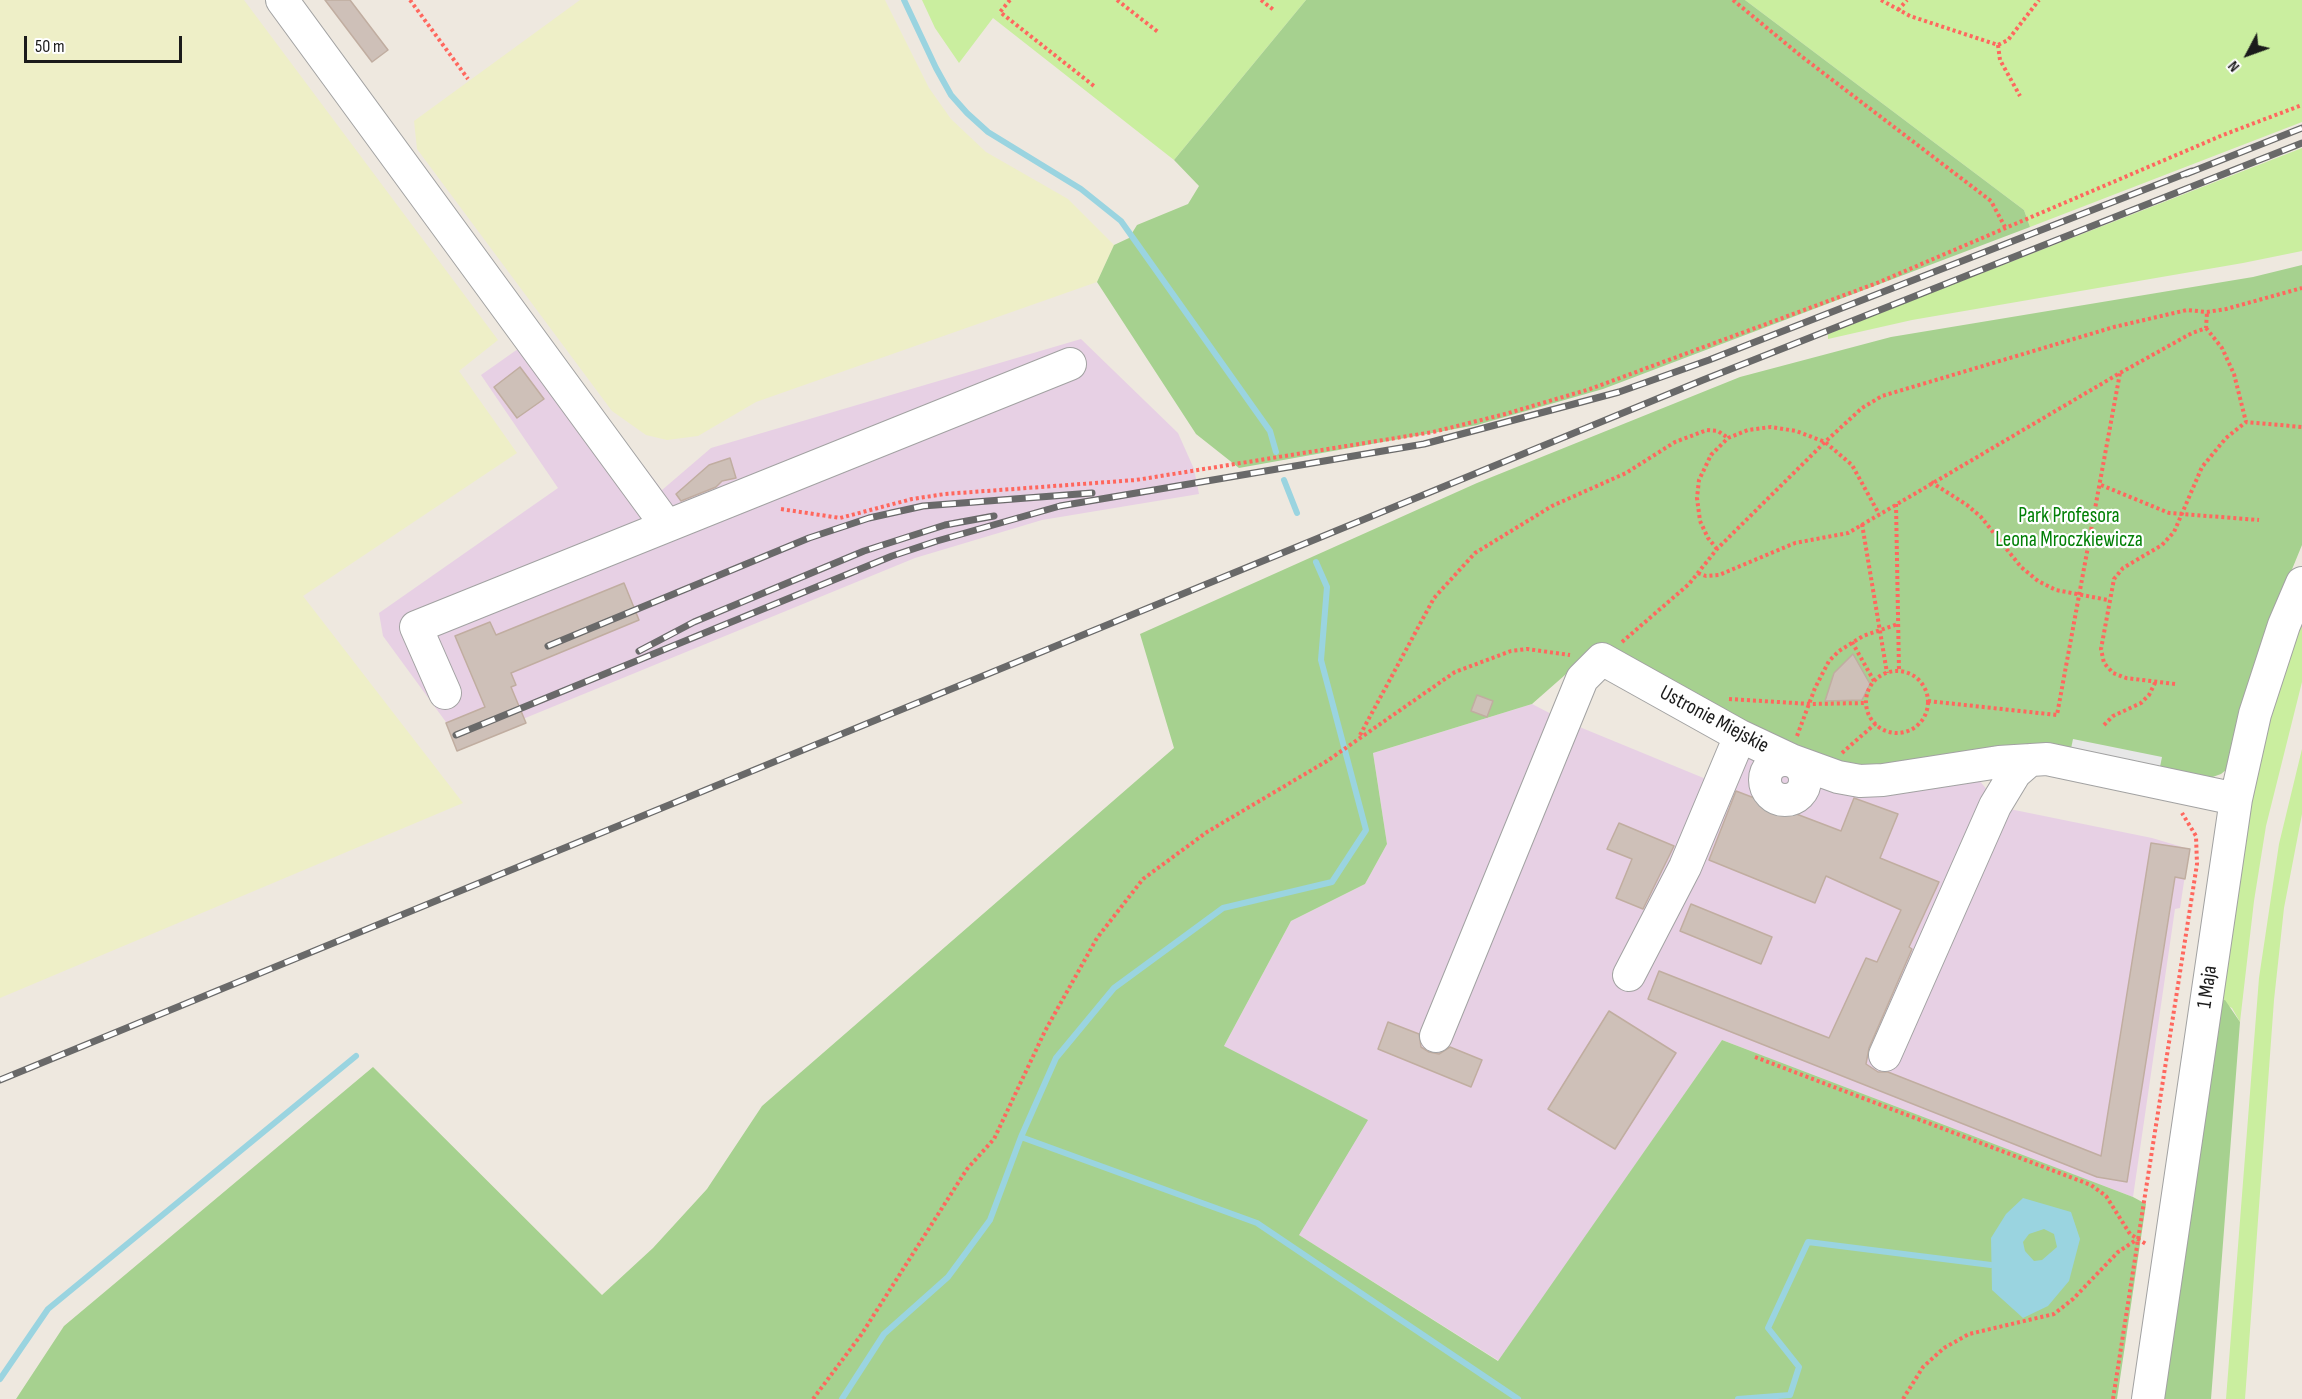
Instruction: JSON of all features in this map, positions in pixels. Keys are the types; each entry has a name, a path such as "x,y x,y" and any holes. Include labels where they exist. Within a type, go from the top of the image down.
{"street":[{"path":"282,0 667,526"},
{"path":"445,693 416,627 1070,364"},
{"name":"1 Maja","path":"2148,1399 2236,799 2255,714 2276,647 2302,583"},
{"path":"1436,1036 1582,680 1616,654"},
{"name":"Ustronie Miejskie","path":"1616,654 1740,736 1820,772 1860,781 2048,759 2236,799"},
{"path":"1629,975 1685,867 1740,736"},
{"path":"1791,760 1802,768 1805,774 1804,788 1796,798 1894,778"},
{"path":"1885,1055 1995,806 2007,783 2030,760"}],"path":[{"path":"410,0 468,79"},
{"path":"1010,0 1000,12 1094,86"},
{"path":"1117,0 1158,32"},
{"path":"1261,0 1275,11"},
{"path":"1733,0 1801,56 1991,201 2005,227"},
{"path":"1881,0 1898,10 1998,45 2008,40 2039,0"},
{"path":"1898,10 1907,0"},
{"path":"1998,45 2000,60 2020,96"},
{"path":"773,508 840,518 912,499 945,494 1136,480 1432,432 1590,389 1877,283 2005,227 2302,105"},
{"path":"813,1399 861,1335 967,1169 994,1139 1045,1031 1097,938 1143,879 1207,832 1327,761 1455,672 1511,651 1527,649 1616,654 1620,643 1689,584 1718,549 1825,441 1862,408 1882,396 2126,324 2187,310 2207,312 2302,288"},
{"path":"2207,312 2206,328 2222,348 2234,374 2246,422"},
{"path":"1698,573 1706,576 1719,575 1795,543 1848,533 1931,482 2120,373 2192,333 2206,328"},
{"path":"1928,701 2057,715 2120,373"},
{"path":"2175,684 2126,678 2113,673 2104,663 2101,649 2114,579 2123,568 2162,545 2174,532 2202,467 2213,451 2246,422 2302,427"},
{"path":"1718,549 1707,538 1700,521 1697,498 1699,480 1711,455 1728,438 1748,430 1771,427 1796,431 1825,441 1852,465 1879,514"},
{"path":"1359,738 1434,598 1475,553 1552,506 1626,473 1675,442 1707,430 1718,431 1728,438"},
{"path":"1931,482 1967,505 1981,518 2021,567 2038,581 2056,590 2109,600"},
{"path":"2101,485 2182,516 2259,520"},
{"path":"1896,504 1899,671"},
{"path":"1862,524 1887,673"},
{"path":"1791,760 1795,742 1811,704 1815,688 1829,661 1852,642 1879,629 1898,624"},
{"path":"1852,642 1874,681"},
{"path":"1899,671 1918,679 1924,687 1928,701 1923,717 1908,731 1887,731 1871,719 1866,703 1873,682 1887,673 1899,671"},
{"path":"2104,725 2114,716 2141,703 2149,695 2155,683"},
{"path":"1718,698 1811,704 1866,703"},
{"path":"1820,772 1876,723"},
{"path":"2113,1399 2197,864 2196,836 2176,804 2177,786"},
{"path":"1755,1057 2091,1185 2106,1196 2137,1240 2170,1251"},
{"path":"1903,1399 1923,1367 1944,1348 1969,1334 2054,1314 2073,1299 2118,1252 2137,1240"}],"shaded area":[{"path":"542,332 662,490 711,448 1081,339 1178,433 1194,469 1199,494 1042,520 915,558 462,744 383,636 379,613 558,488 481,375"},
{"path":"1532,704 1565,721 1723,786 1742,745 1979,780 1988,791 1985,804 2152,838 2189,849 2180,908 2175,909 2133,1197 1722,1040 1499,1361 1299,1235 1224,1046 1291,921 1365,884 1387,844 1373,753"},
{"path":"2073,739 2162,757 2157,782 2068,763"}],"green space":[{"path":"0,0 244,0 498,340 459,371 517,453 303,596 463,803 0,998"},
{"path":"580,0 885,0 929,88 951,119 986,152 1068,199 1114,245 1097,282 756,402 698,436 667,440 646,435 612,411 417,149 414,121"},
{"path":"922,0 1306,0 1174,160 993,18 959,63 935,28"},
{"path":"1306,0 1745,0 2024,210 2030,227 1603,389 1477,425 1239,468 1196,434 1097,282 1114,245 1129,238 1137,225 1188,204 1199,186 1174,160"},
{"path":"1745,0 2302,0 2302,122 2030,227 2024,210"},
{"path":"2302,148 2302,251 1912,320 1828,339 1828,334"},
{"name":"Park Profesora Leona Mroczkiewicza","path":"2302,265 2302,545 2272,618 2226,770 2221,774 2207,779 1866,768 1826,758 1754,730 1590,653 1532,704 1373,753 1387,844 1365,884 1291,921 1224,1046 1368,1120 1299,1235 1498,1361 1722,1040 2133,1197 2146,1204 2117,1399 16,1399 64,1326 373,1067 602,1295 653,1248 707,1189 762,1106 1174,748 1140,634 1477,483 1740,377 1891,337 2253,277"},
{"path":"2302,610 2302,682 2266,826 2254,901 2240,1022 2232,1008 2217,1001 2252,771"},
{"path":"2302,749 2302,814 2284,908 2274,1000 2245,1399 2226,1399 2259,978 2279,844"},
{"path":"2225,1000 2240,1022 2211,1399 2157,1399 2217,1001"}],"water":[{"path":"2023,1198 2071,1212 2080,1239 2069,1281 2048,1306 2023,1318 1992,1290 1991,1238 2006,1214","holes":["2044,1229 2054,1234 2057,1247 2042,1260 2034,1261 2025,1251 2023,1242 2029,1234"]}],"building":[{"path":"325,0 350,0 388,50 372,62"},
{"path":"520,367 544,399 517,418 494,387"},
{"path":"730,458 736,478 722,481 716,487 681,501 676,494 709,465"},
{"path":"624,583 639,620 511,673 516,685 511,687 526,723 457,751 446,723 485,707 455,636 490,622 496,635"},
{"path":"1853,654 1870,684 1862,700 1825,701 1834,673"},
{"path":"1477,695 1493,701 1487,717 1471,711"},
{"path":"1736,791 1841,831 1854,798 1898,814 1880,858 1939,882 1909,947 1912,949 1869,1048 1866,1064 1878,1072 1888,1072 2101,1156 2151,843 2190,849 2185,879 2175,877 2127,1182 2097,1177 1648,999 1659,971 1829,1038 1866,958 1877,962 1901,910 1826,876 1815,903 1709,860"},
{"path":"1619,823 1674,846 1643,909 1616,898 1632,859 1607,849"},
{"path":"1691,904 1772,937 1761,964 1680,931"},
{"path":"1609,1011 1676,1053 1615,1149 1548,1109"},
{"path":"1388,1022 1419,1034 1421,1047 1429,1052 1439,1054 1450,1047 1482,1060 1471,1087 1378,1049"}],"waterway":[{"path":"904,0 951,95 967,113 988,132 1081,189 1121,221 1270,431 1276,452"},
{"path":"1284,480 1297,513"},
{"path":"842,1399 884,1334 948,1277 990,1220 1021,1137 1056,1058 1114,988 1223,908 1332,882 1366,830 1321,660 1327,587 1316,562"},
{"path":"0,1379 48,1309 356,1056"},
{"path":"1021,1137 1257,1223 1518,1399"},
{"path":"1738,1399 1790,1395 1799,1367 1768,1328 1808,1242 1991,1265"}],"railway":[{"path":"2186,174 2302,128"},
{"path":"0,1080 1703,380 2302,143"},
{"path":"456,735 892,556 937,541 1060,506 1424,444 1619,392 1709,360 2192,171"},
{"path":"548,646 809,538 869,518 923,506 1092,493"},
{"path":"639,651 694,622 864,551 945,525 994,516"}]}
